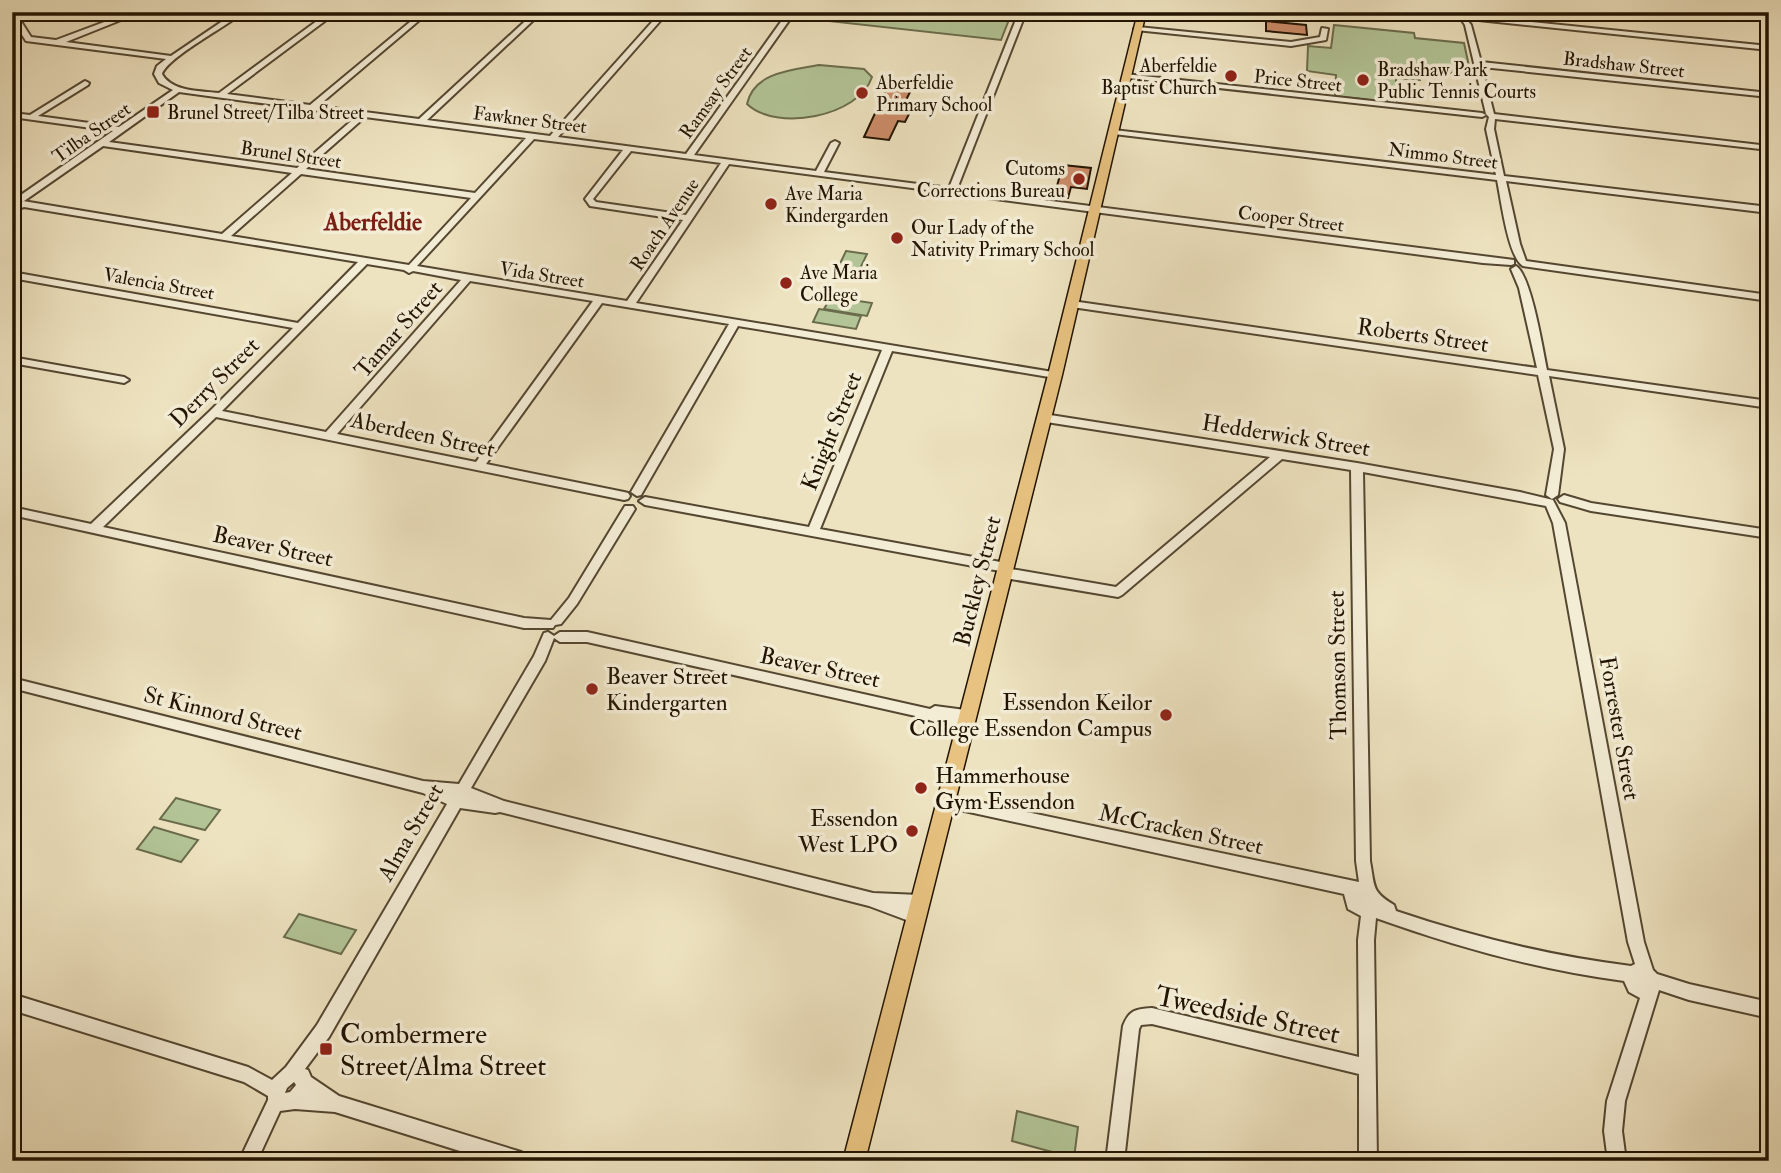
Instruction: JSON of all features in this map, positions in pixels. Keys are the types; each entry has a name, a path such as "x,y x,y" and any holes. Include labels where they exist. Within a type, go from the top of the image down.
{"main road":[{"name":"Buckley Street","path":"855,1161 1055,375 1142,12"}],"street":[{"path":"54,43 138,12"},
{"path":"178,90 162,81 158,74 160,68 241,12"},
{"path":"220,96 334,12"},
{"path":"311,108 426,12"},
{"path":"422,121 539,12"},
{"path":"553,138 665,12"},
{"name":"Ramsay Street","path":"689,156 792,12"},
{"path":"952,191 1023,12"},
{"path":"1412,12 1769,48"},
{"path":"13,16 29,39 172,58"},
{"name":"Forrester Street","path":"1466,18 1559,449 1556,480 1559,523 1642,981"},
{"path":"1138,29 1292,44 1323,38 1324,29"},
{"name":"Bradshaw Street","path":"1477,64 1769,95"},
{"name":"Price Street","path":"1128,76 1769,148"},
{"path":"32,117 85,83"},
{"name":"Fawkner Street","path":"178,90 1095,210"},
{"name":"Tilba Street","path":"12,208 178,90"},
{"path":"12,114 120,130"},
{"path":"225,236 364,114"},
{"name":"Nimmo Street","path":"1114,132 1769,210"},
{"path":"409,270 532,136"},
{"name":"Brunel Street","path":"101,143 476,196"},
{"path":"819,173 835,143"},
{"path":"629,148 590,199 593,204 689,218"},
{"name":"Roach Avenue","path":"629,306 727,161"},
{"name":"Vida Street","path":"19,201 409,270 1055,375"},
{"name":"Cooper Street","path":"1095,210 1769,298"},
{"name":"Derry Street","path":"93,529 214,413 364,262"},
{"name":"Valencia Street","path":"12,275 300,326"},
{"name":"Tamar Street","path":"330,436 467,279"},
{"path":"478,467 598,301"},
{"name":"Roberts Street","path":"1072,304 1769,405"},
{"path":"635,496 639,507 629,509 622,504 635,496 735,323"},
{"name":"Knight Street","path":"813,531 888,348"},
{"path":"12,360 124,380"},
{"name":"Aberdeen Street","path":"214,413 1118,592 1279,456"},
{"name":"Hedderwick Street","path":"1044,418 1769,534"},
{"name":"Thomson Street","path":"1357,467 1368,1161"},
{"name":"Alma Street","path":"248,1161 540,657 629,509"},
{"name":"Beaver Street","path":"12,511 966,721"},
{"name":"St Kinnord Street","path":"12,683 919,910"},
{"name":"McCracken Street","path":"946,801 1324,884 1414,925 1470,943 1769,1010"},
{"path":"1617,1161 1613,1116 1642,1016 1642,981"},
{"path":"12,1002 522,1161"},
{"name":"Tweedside Street","path":"1115,1161 1131,1026 1137,1017 1152,1016 1368,1068"}],"green space":[{"path":"795,12 1012,12 1001,40 792,17"},
{"path":"1334,25 1414,33 1415,38 1464,43 1471,75 1420,70 1420,80 1396,78 1396,103 1335,96 1336,75 1307,71 1308,46 1331,48"},
{"path":"819,65 864,69 872,77 864,91 851,102 834,111 815,116 777,117 760,113 747,104 757,85 766,79 786,71"},
{"path":"846,251 867,254 856,277 835,274"},
{"path":"831,297 872,303 867,316 824,309"},
{"path":"819,309 861,316 856,329 813,322"},
{"path":"176,798 220,810 205,830 160,819"},
{"path":"154,827 198,840 181,862 137,849"},
{"path":"299,914 356,930 341,954 284,937"},
{"path":"1017,1111 1078,1127 1074,1158 1012,1141"}],"building":[{"path":"1266,21 1306,25 1307,35 1266,31"},
{"name":"Aberfeldie Primary School","path":"890,81 914,84 904,104 913,106 905,122 898,121 889,140 864,137"},
{"path":"1063,165 1091,168 1087,189 1071,187 1068,198 1054,196"}],"place":[{"name":"Aberfeldie Baptist Church","path":"1231,76"},
{"name":"Bradshaw Park Public Tennis Courts","path":"1363,80"},
{"name":"Aberfeldie Primary School","path":"862,93"},
{"name":"Brunel Street/Tilba Street","path":"153,112"},
{"name":"Cutoms Corrections Bureau","path":"1079,179"},
{"name":"Ave Maria Kindergarden","path":"771,204"},
{"name":"Our Lady of the Nativity Primary School","path":"897,238"},
{"name":"Ave Maria College","path":"786,283"},
{"name":"Beaver Street Kindergarten","path":"592,689"},
{"name":"Essendon Keilor College Essendon Campus","path":"1166,715"},
{"name":"Hammerhouse Gym Essendon","path":"921,788"},
{"name":"Essendon West LPO","path":"912,831"},
{"name":"Combermere Street/Alma Street","path":"326,1049"}],"district":[{"name":"Aberfeldie","path":"373,222"}]}
